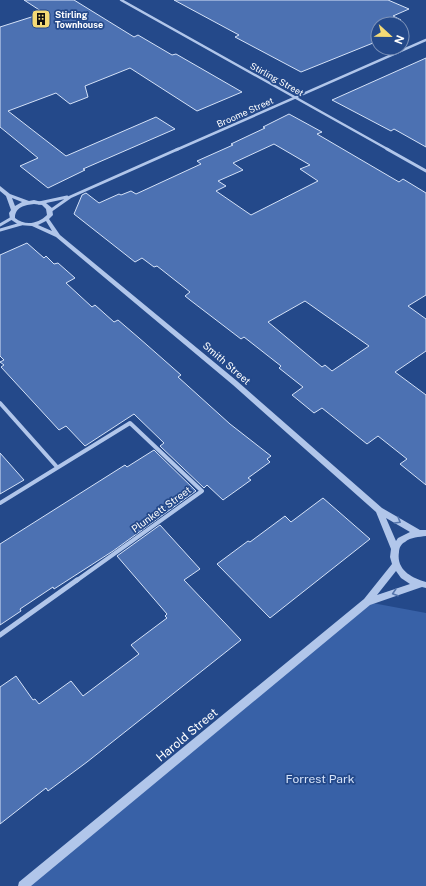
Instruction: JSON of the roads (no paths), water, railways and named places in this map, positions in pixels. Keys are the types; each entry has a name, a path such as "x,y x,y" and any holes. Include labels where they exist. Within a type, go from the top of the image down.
{"street":[{"name":"Stirling Street","path":"121,0 426,171"},
{"name":"Broome Street","path":"50,212 70,197 426,40"},
{"path":"0,188 8,195 28,203 39,203 49,208 50,212 47,218 37,224 21,224 0,230"},
{"path":"8,195 14,210 12,218"},
{"name":"Broome Street","path":"39,203 70,197"},
{"path":"14,210 28,203"},
{"path":"12,218 21,224"},
{"path":"0,224 12,218"},
{"name":"Smith Street","path":"47,218 58,236"},
{"name":"Smith Street","path":"31,224 58,236 235,383 379,510 417,532"},
{"path":"0,403 57,467"},
{"name":"Plunkett Street","path":"0,503 130,423 202,491 0,635"},
{"name":"Smith Street","path":"379,510 394,547 393,556 396,566"},
{"path":"394,547 403,537 417,532 426,533"},
{"path":"396,566 406,578 424,585"},
{"name":"Harold Street","path":"23,886 367,602 396,566"},
{"name":"Harold Street","path":"367,602 424,585"}],"place":[{"name":"Stirling Townhouse","path":"41,19"}],"park label":[{"name":"Forrest Park","path":"320,779"}]}
